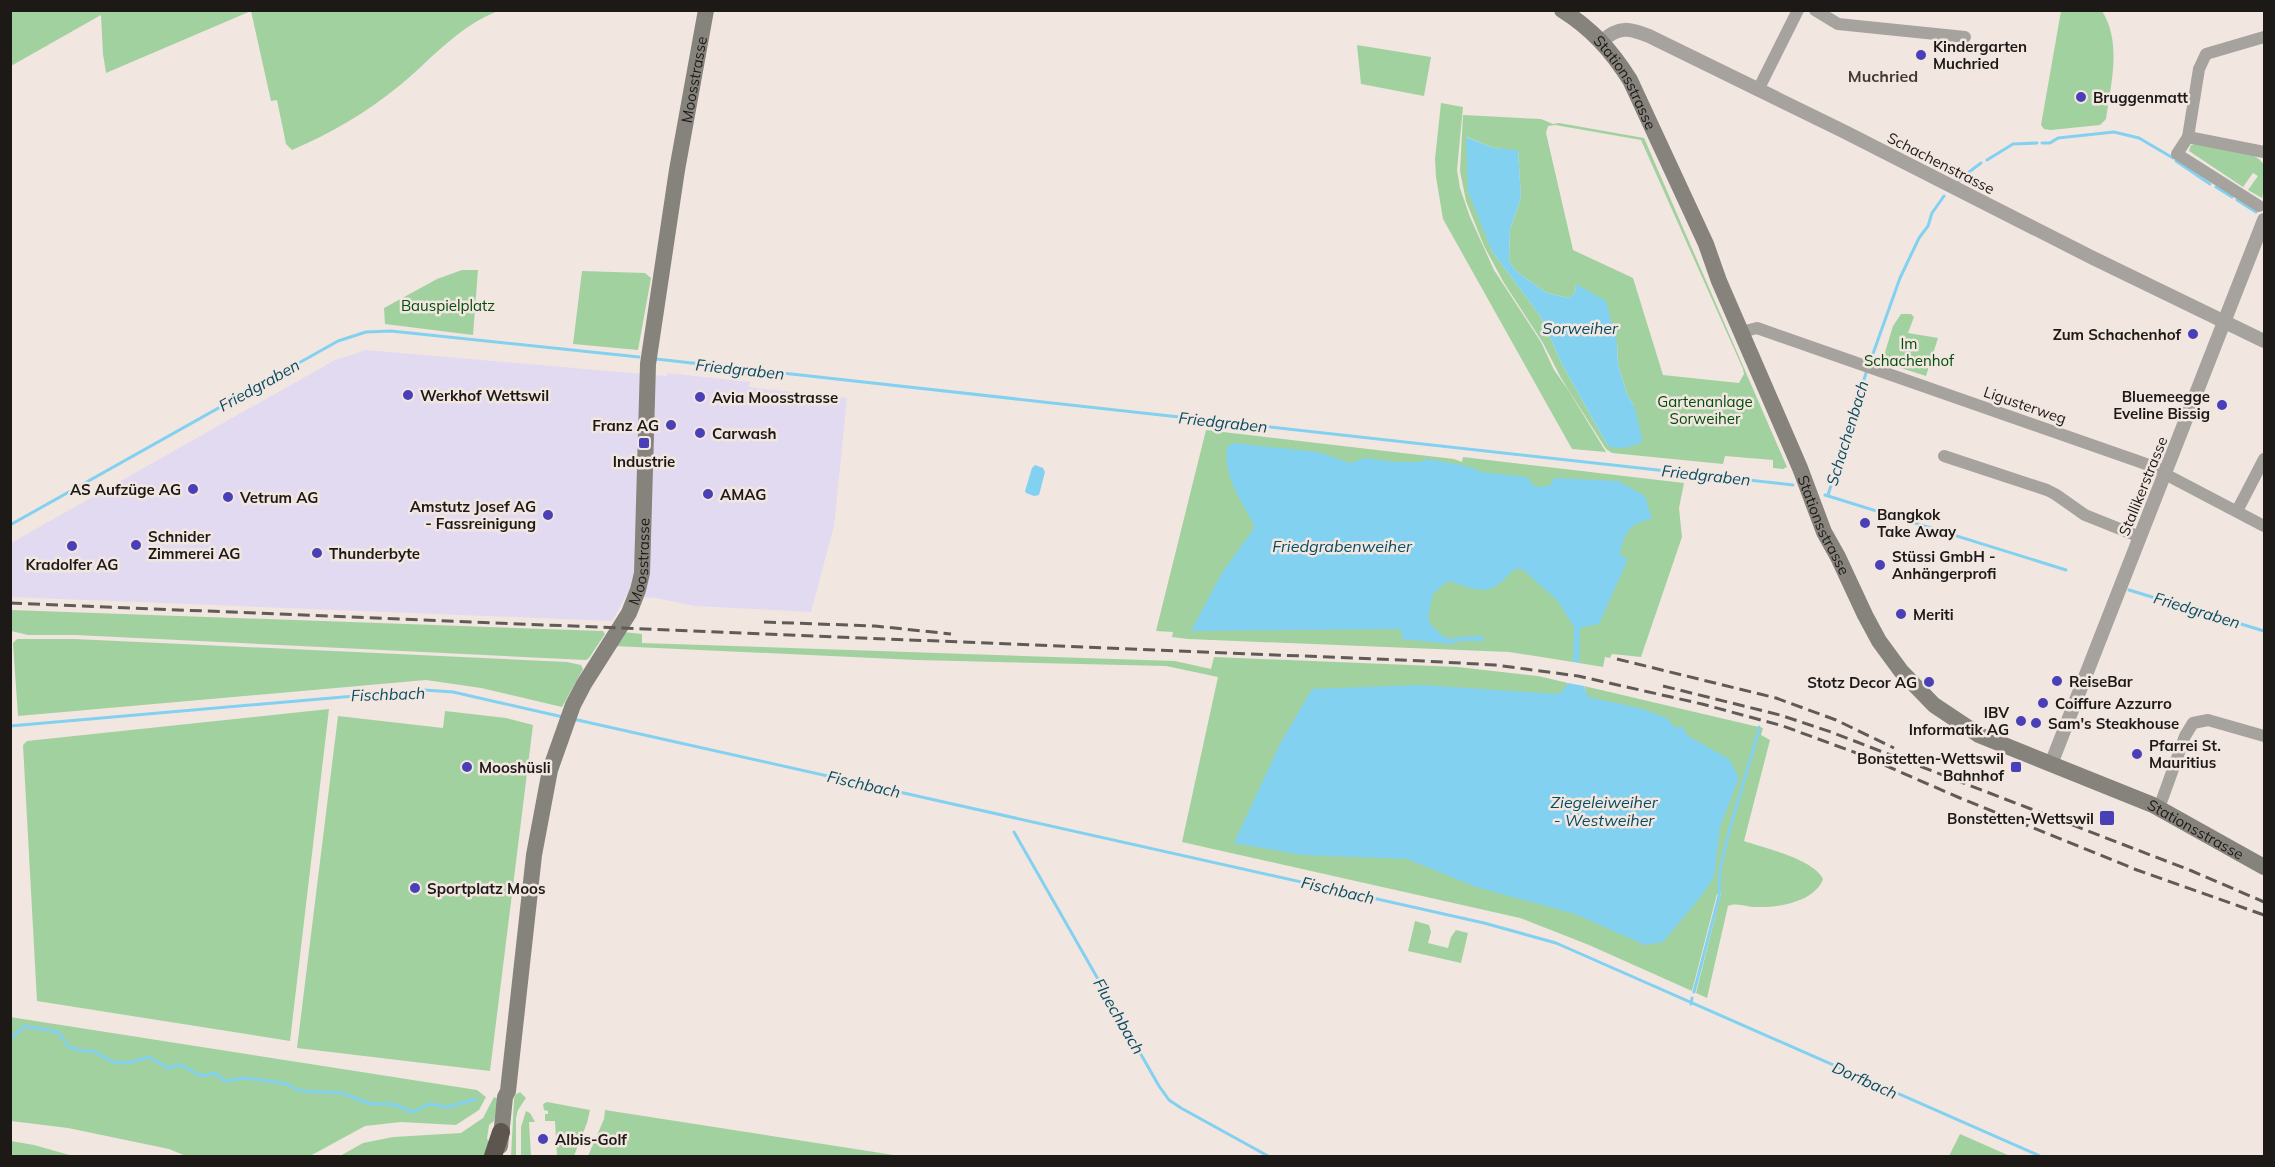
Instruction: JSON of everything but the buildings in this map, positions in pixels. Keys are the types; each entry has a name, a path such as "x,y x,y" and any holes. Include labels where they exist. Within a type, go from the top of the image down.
{"highway":[{"path":"493,1156 501,1132"}],"main road":[{"name":"Moosstrasse","path":"499,1156 534,855 550,770 569,716 584,684 629,613 642,573 648,364 678,159 706,10"},
{"name":"Stationsstrasse","path":"1562,10 1602,40 1615,56 1642,104 1688,210 1706,244 1719,281 1800,468 1824,532 1864,615 1889,656 1918,690 1966,728 2159,808 2265,867"},
{"name":"Moosstrasse","path":"508,1091 510,1096 508,1156"}],"street":[{"path":"1758,90 1798,10"},
{"path":"1815,10 1838,24 1965,37"},
{"name":"Schachenstrasse","path":"1602,40 1621,29 1640,33 2265,341"},
{"path":"2263,219 2176,154 2188,137 2199,69 2206,54 2265,37"},
{"path":"2188,137 2265,153"},
{"name":"Stallikerstrasse","path":"2051,764 2225,322 2263,219"},
{"name":"Ligusterweg","path":"1741,332 1757,328 2166,472 2265,526"},
{"path":"1944,456 2047,490 2085,515 2140,537"},
{"path":"2237,511 2265,459"},
{"path":"2159,808 2185,736 2193,723 2208,720 2265,736"}],"shaded area":[{"path":"366,350 667,376 667,373 750,382 749,387 847,398 834,526 811,612 695,606 656,598 626,596 612,621 11,597 11,543 335,360"}],"green space":[{"path":"11,10 498,11 457,35 399,86 361,114 321,137 292,150 286,144 277,100 271,101 251,11 106,73 101,15 11,66"},
{"path":"2061,11 2102,11 2108,23 2112,36 2112,78 2106,119 2100,125 2051,130 2044,129 2041,125"},
{"path":"1357,45 1431,57 1424,96 1361,84"},
{"path":"1441,103 1463,107 1457,170 1460,188 1470,217 1494,270 1541,342 1554,370 1606,452 1572,449 1443,219 1435,159"},
{"name":"Gartenanlage Sorweiher","path":"1463,115 1541,119 1553,124 1559,123 1644,138 1787,467 1773,468 1773,460 1725,456 1723,464 1612,453 1606,449 1561,378 1543,343 1504,283 1484,246 1466,201 1460,171","holes":["1555,125 1641,140 1743,369 1744,374 1739,383 1663,375 1633,278 1573,250 1546,133 1548,126","1467,137 1494,148 1518,151 1521,198 1510,229 1509,261 1517,272 1547,293 1569,298 1575,293 1576,285 1617,343 1618,364 1627,394 1634,406 1608,446 1563,366 1541,317 1492,251"]},
{"path":"2198,143 2234,149 2253,155 2260,160 2266,172 2262,198 2248,190 2258,176 2253,173 2243,187 2189,151 2191,145"},
{"name":"Bauspielplatz","path":"462,270 478,270 473,335 385,324 384,308 437,279"},
{"path":"582,271 645,273 651,278 638,350 573,344"},
{"name":"Im Schachenhof","path":"1901,314 1911,314 1914,317 1908,333 1938,338 1926,376 1882,362 1893,326"},
{"name":"Friedgrabenweiher","path":"1206,430 1454,459 1462,462 1463,457 1684,483 1679,508 1682,537 1641,657 1612,654 1610,658 1605,657 1603,667 1579,663 1579,659 1573,658 1573,662 1509,652 1188,639 1172,637 1173,632 1156,631"},
{"path":"11,610 603,631 605,634 586,660 75,635 28,635 11,631"},
{"name":"Ziegeleiweiher - Westweiher","path":"623,632 642,634 642,643 1175,661 1211,669 1214,657 1458,667 1538,676 1568,683 1566,687 1586,691 1584,686 1763,728 1761,735 1770,740 1744,841 1799,860 1818,872 1823,879 1812,893 1784,905 1728,906 1707,998 1696,993 1721,893 1717,894 1692,991 1589,945 1520,918 1182,842 1218,677 1166,666 916,660 614,646"},
{"path":"17,639 75,639 567,662 581,665 583,669 562,707 481,688 426,680 18,716 13,643"},
{"path":"329,709 290,1041 37,1001 23,745 27,741"},
{"name":"Sportplatz Moos","path":"445,711 506,718 533,725 490,1071 297,1048 338,716 443,728"},
{"path":"1415,921 1429,925 1431,932 1428,943 1448,948 1456,930 1468,933 1461,963 1408,951"},
{"path":"10,1017 477,1090 486,1097 479,1110 456,1125 401,1122 365,1126 310,1156 186,1156 169,1149 68,1128 11,1121"},
{"path":"520,1092 526,1098 516,1118 516,1156 511,1156 514,1100 515,1095"},
{"path":"494,1097 498,1099 494,1121 489,1125 487,1139 491,1144 485,1156 340,1156 363,1143 393,1137 461,1133 483,1118"},
{"path":"547,1102 590,1110 574,1156 557,1156 555,1121 545,1121 545,1114 548,1114 548,1111 544,1110 543,1104"},
{"path":"605,1110 900,1156 588,1156 604,1119"},
{"path":"526,1111 530,1113 535,1122 529,1122 531,1156 521,1156 521,1127"},
{"path":"1960,1134 2010,1156 1949,1156"},
{"path":"11,1141 34,1145 73,1156 11,1156"}],"water":[{"name":"Sorweiher","path":"1466,137 1494,148 1518,150 1521,198 1510,229 1509,261 1517,272 1547,293 1569,298 1575,293 1576,284 1606,301 1617,343 1618,364 1627,394 1634,406 1643,441 1626,448 1608,446 1563,366 1541,317 1492,251 1468,191"},
{"name":"Friedgrabenweiher","path":"1233,443 1318,452 1350,463 1365,458 1394,462 1420,462 1427,459 1467,466 1482,472 1527,477 1535,487 1549,486 1555,478 1619,481 1645,496 1652,519 1633,527 1626,535 1620,555 1628,559 1599,624 1580,628 1579,663 1573,662 1574,627 1557,600 1522,569 1514,569 1491,589 1477,590 1448,581 1433,594 1428,617 1431,625 1450,639 1483,636 1484,641 1460,641 1450,644 1402,639 1401,629 1191,631 1223,571 1253,530 1254,525 1230,478 1226,458 1227,447"},
{"path":"1035,465 1043,468 1045,472 1039,495 1034,496 1025,491"},
{"name":"Ziegeleiweiher - Westweiher","path":"1568,683 1584,686 1588,697 1639,708 1667,718 1674,727 1683,727 1688,736 1729,759 1739,778 1720,827 1714,877 1663,942 1645,945 1575,914 1476,887 1407,859 1302,855 1234,843 1281,742 1312,689 1422,685 1556,694 1563,691"}],"waterway":[{"name":"Schachenbach","path":"2042,143 2050,143 2058,138 2114,132 2139,138 2173,158"},
{"name":"Schachenbach","path":"1987,160 2013,144 2037,143"},
{"name":"Schachenbach","path":"2176,161 2210,184"},
{"name":"Schachenbach","path":"1969,172 1981,163"},
{"name":"Schachenbach","path":"1956,184 1966,175"},
{"name":"Schachenbach","path":"2216,187 2232,197"},
{"name":"Schachenbach","path":"1870,362 1900,278 1919,238 1928,226 1932,213 1944,196"},
{"name":"Schachenbach","path":"2237,200 2256,212"},
{"name":"Friedgraben","path":"10,525 338,341 366,332 391,331 639,357"},
{"name":"Friedgraben","path":"656,359 1793,485"},
{"name":"Schachenbach","path":"1828,495 1867,370"},
{"name":"Friedgraben","path":"1825,495 2066,570"},
{"name":"Friedgraben","path":"2129,590 2264,631"},
{"name":"Fischbach","path":"10,726 424,690 453,692 563,717"},
{"name":"Fischbach","path":"573,719 1484,923 1556,943 2040,1156"},
{"name":"Fischbach","path":"1694,992 1719,896 1720,869 1730,828 1758,733"},
{"name":"Fluechbach","path":"1014,832 1169,1100 1268,1156"},
{"name":"Dorfbach","path":"1691,1004 1692,998"},
{"path":"10,1039 25,1026 54,1031 59,1033 69,1047 93,1051 113,1062 128,1063 149,1057 168,1068 179,1065 201,1076 215,1073 225,1081 244,1078 283,1083 301,1091 342,1093 371,1104 392,1104 413,1112 429,1104 448,1107 476,1099"}],"railway":[{"path":"10,603 1424,661 1495,665 1578,676 1702,704 1783,726 1859,754 2137,870 2264,915"},
{"path":"764,622 875,626 951,634"},
{"path":"1617,659 1776,698 1836,720 1894,748"},
{"path":"1663,686 1780,715 1831,732 2192,871 2264,902"}],"place":[{"name":"Kindergarten Muchried","path":"1921,55"},
{"name":"Bruggenmatt","path":"2081,97"},
{"name":"Zum Schachenhof","path":"2193,334"},
{"name":"Werkhof Wettswil","path":"408,395"},
{"name":"Avia Moosstrasse","path":"700,397"},
{"name":"Bluemeegge Eveline Bissig","path":"2222,405"},
{"name":"Franz AG","path":"671,425"},
{"name":"Carwash","path":"700,433"},
{"name":"Industrie","path":"644,443"},
{"name":"AS Aufzüge AG","path":"193,489"},
{"name":"AMAG","path":"708,494"},
{"name":"Vetrum AG","path":"228,497"},
{"name":"Amstutz Josef AG - Fassreinigung","path":"548,515"},
{"name":"Bangkok Take Away","path":"1865,523"},
{"name":"Schnider Zimmerei AG","path":"136,545"},
{"name":"Kradolfer AG","path":"72,546"},
{"name":"Thunderbyte","path":"317,553"},
{"name":"Stüssi GmbH - Anhängerprofi","path":"1880,565"},
{"name":"Meriti","path":"1901,614"},
{"name":"ReiseBar","path":"2057,681"},
{"name":"Stotz Decor AG","path":"1929,682"},
{"name":"Coiffure Azzurro","path":"2043,703"},
{"name":"IBV Informatik AG","path":"2021,721"},
{"name":"Sam's Steakhouse","path":"2036,723"},
{"name":"Pfarrei St. Mauritius","path":"2137,754"},
{"name":"Mooshüsli","path":"467,767"},
{"name":"Bonstetten-Wettswil Bahnhof","path":"2016,767"},
{"name":"Bonstetten-Wettswil","path":"2107,818"},
{"name":"Sportplatz Moos","path":"415,888"},
{"name":"Albis-Golf","path":"543,1139"}],"district":[{"name":"Muchried","path":"1883,76"}]}
